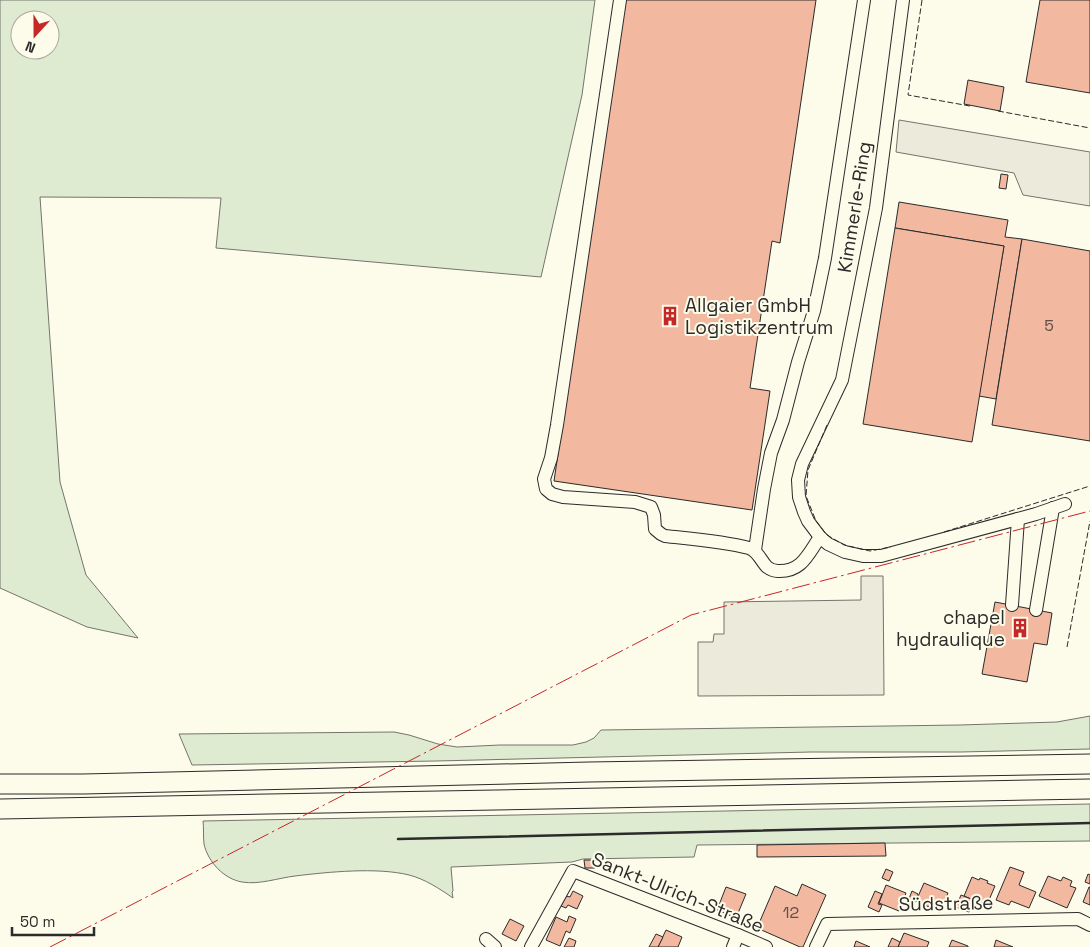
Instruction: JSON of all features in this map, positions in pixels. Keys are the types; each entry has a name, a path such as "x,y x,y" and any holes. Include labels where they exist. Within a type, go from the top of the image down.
{"highway":[{"path":"0,784 83,784 589,772 1090,764"},
{"path":"0,809 1090,789"}],"street":[{"path":"620,0 557,425 551,458 544,479 546,489 552,494 563,497 635,502 651,507 654,515 655,529 661,534 736,545 755,550 769,569 774,571 785,571 798,567 820,537"},
{"path":"755,550 771,453 783,420 814,311 826,258 864,0"},
{"name":"Kimmerle-Ring","path":"904,0 876,208 842,380 802,464 798,480 798,497 811,526 828,544 854,555 872,556 881,556 1059,507 1036,610"},
{"path":"1012,605 1018,519"},
{"name":"Sankt-Ulrich-Straße","path":"531,947 573,871 738,934 766,947"},
{"name":"Südstraße","path":"816,947 827,924 1078,919 1090,925"},
{"path":"733,947 738,934"}],"green space":[{"path":"0,0 595,0 582,95 541,277 216,248 221,198 40,197 60,482 86,575 138,638 87,627 0,588"},
{"path":"1090,716 1090,749 960,752 811,752 192,765 179,734 394,732 457,747 573,745 594,738 601,730 960,725 1057,722"},
{"path":"1090,804 1090,841 697,845 694,857 583,859 572,862 451,867 453,898 421,879 409,875 382,871 322,873 255,883 235,880 218,869 209,857 204,844 203,821"}],"shaded area":[{"path":"899,120 1090,152 1090,206 1023,195 1014,173 896,152"},
{"path":"861,576 883,576 884,695 698,696 698,642 713,642 714,634 724,634 724,602 861,600"}],"building":[{"name":"Allgaier GmbH Logistikzentrum","path":"625,0 816,0 780,243 772,241 750,388 770,391 752,510 554,481"},
{"path":"1040,0 1090,0 1090,93 1026,82"},
{"path":"968,80 1004,87 1000,111 964,104"},
{"path":"1001,174 1008,175 1006,189 999,188"},
{"path":"899,202 1008,220 1005,237 1022,239 996,399 979,396 1004,246 895,228"},
{"path":"895,228 1004,246 972,442 863,424"},
{"path":"1022,239 1090,251 1090,441 992,425"},
{"name":"chapel hydraulique","path":"995,602 1052,613 1047,645 1034,643 1027,682 982,674"},
{"path":"885,843 886,856 757,857 757,845"},
{"path":"584,860 595,860 595,868 585,868"},
{"path":"1010,867 1024,872 1019,885 1036,892 1029,908 1011,901 1009,905 996,900"},
{"path":"886,869 893,872 889,881 882,878"},
{"path":"1088,874 1090,875 1090,884 1085,882"},
{"path":"1048,876 1061,881 1063,877 1072,881 1070,886 1076,888 1067,908 1039,896"},
{"path":"972,877 988,881 987,883 995,886 986,907 981,905 980,908 969,903 971,899 964,896"},
{"path":"924,883 948,893 940,912 916,901"},
{"path":"802,884 826,895 803,947 800,947 757,928 775,886 797,896"},
{"path":"886,885 906,893 899,911 879,903"},
{"path":"726,887 746,894 736,918 717,910"},
{"path":"1090,887 1090,905 1083,902"},
{"path":"573,891 583,896 577,909 568,905 566,908 561,906 566,896 570,897"},
{"path":"875,891 882,894 878,904 882,905 879,912 868,907"},
{"path":"912,891 918,894 914,904 908,901"},
{"path":"961,895 971,899 969,903 972,904 969,912 956,907"},
{"path":"569,916 576,919 570,933 566,931 560,946 546,940 556,917 567,922"},
{"path":"510,919 524,926 516,941 502,934"},
{"path":"666,930 682,937 678,947 658,947"},
{"path":"904,933 929,942 927,947 898,947"},
{"path":"656,934 663,937 658,947 649,947"},
{"path":"569,938 576,941 574,947 564,947"},
{"path":"892,938 900,942 898,947 888,947"},
{"path":"952,940 968,946 968,947 949,947"},
{"path":"996,940 1013,947 994,947"},
{"path":"856,941 870,947 854,947"}],"fence":[{"path":"922,0 908,95 970,106"},
{"path":"998,111 1090,128"},
{"path":"827,425 808,470 806,496 816,521 827,535 844,545 870,551 891,547"},
{"path":"944,532 1090,486"},
{"path":"1067,647 1090,521"}],"wall":[{"path":"398,839 1090,823"}],"power":[{"path":"50,947 691,615 1090,511"}],"place":[{"name":"Allgaier GmbH Logistikzentrum","path":"670,316"},
{"name":"chapel hydraulique","path":"1020,628"}]}
